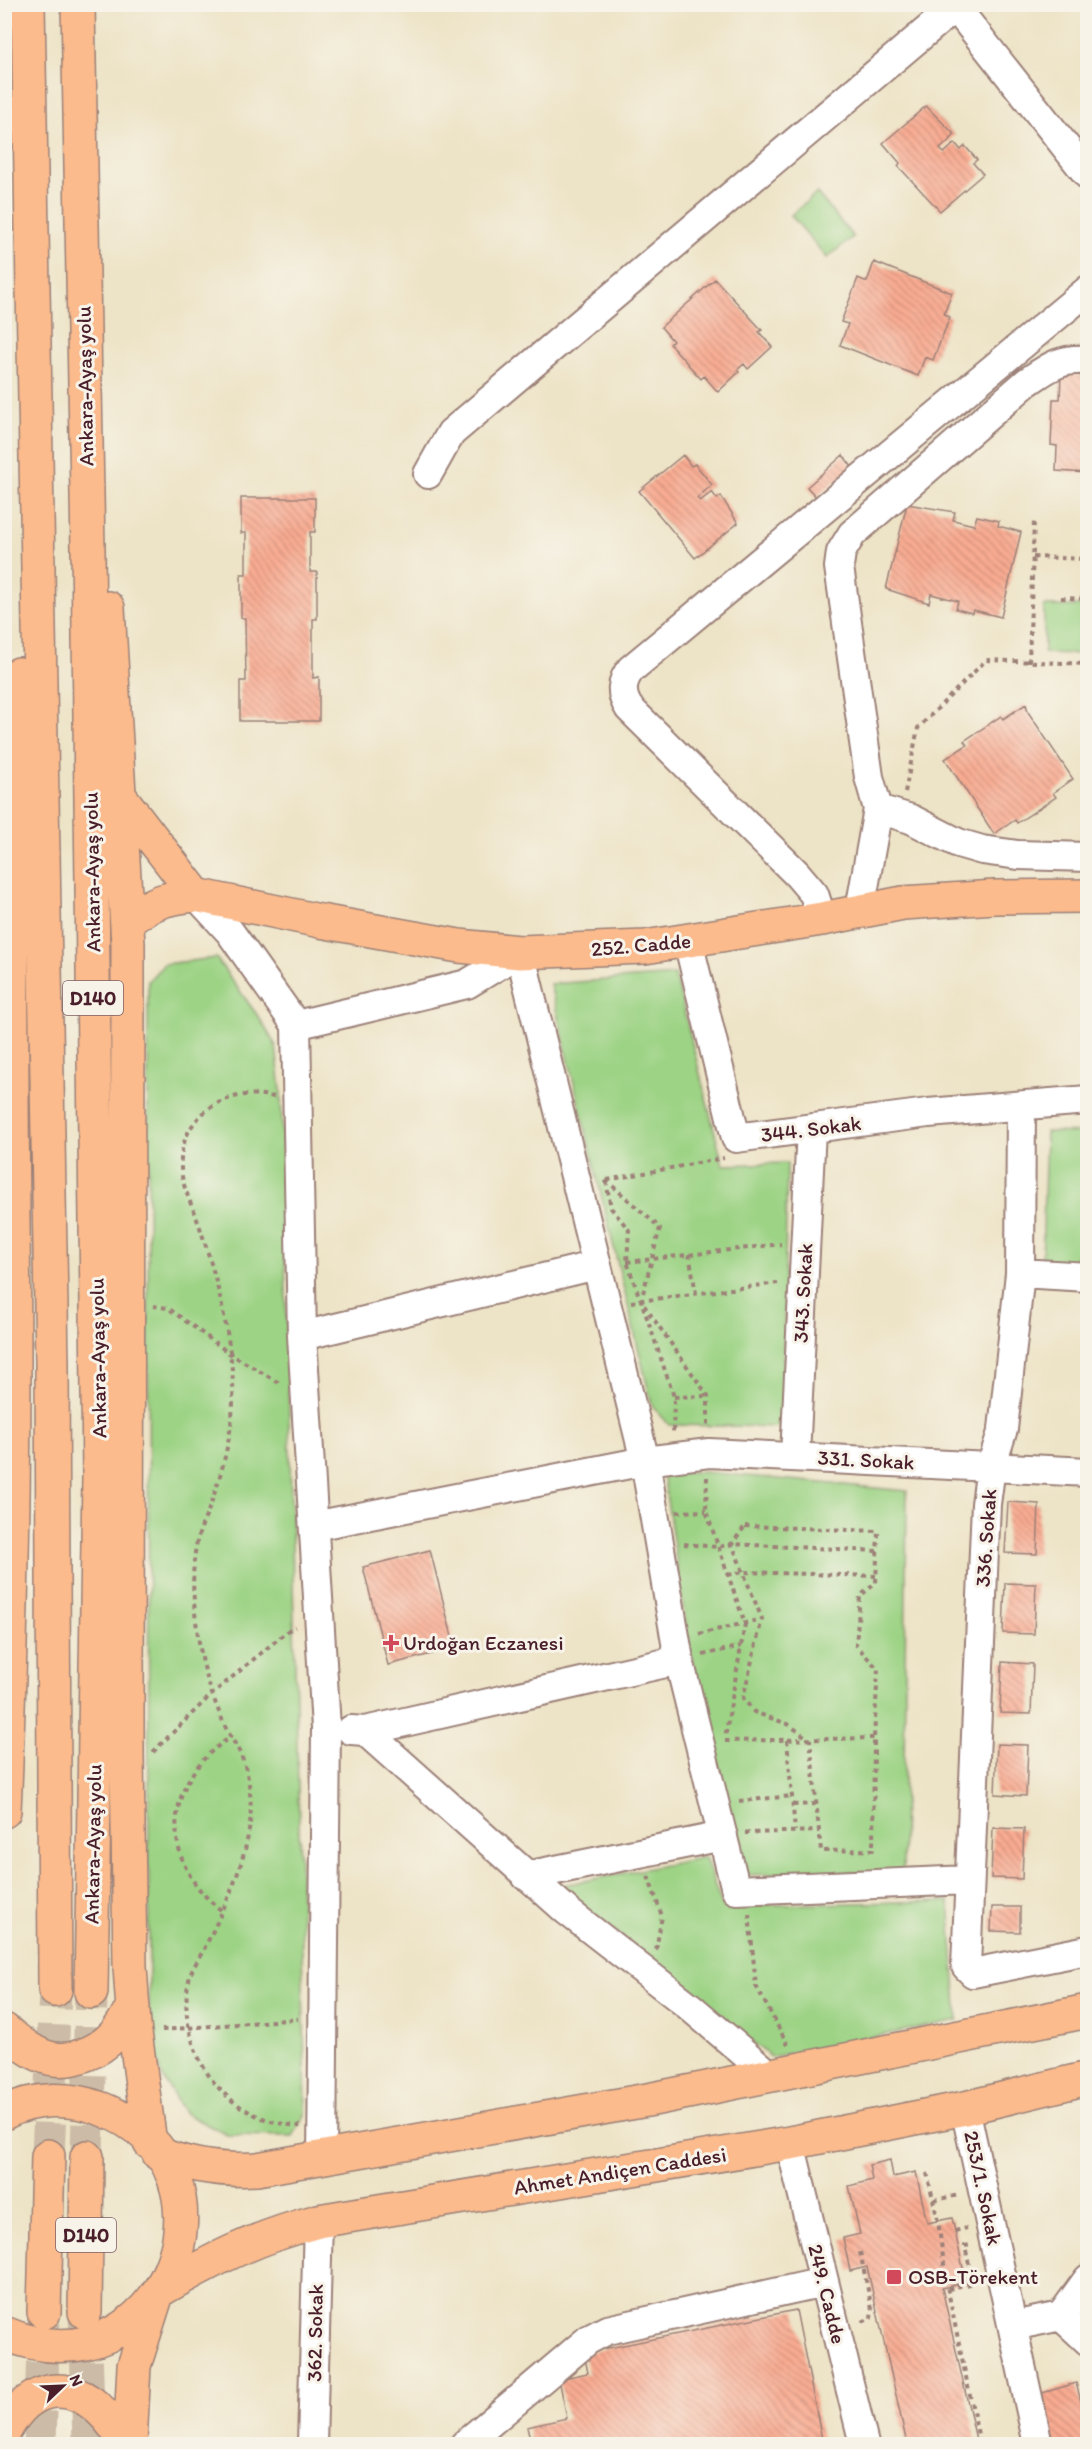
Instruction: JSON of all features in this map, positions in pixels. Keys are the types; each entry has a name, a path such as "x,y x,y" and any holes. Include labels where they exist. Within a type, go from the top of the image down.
{"main road":[{"name":"Ankara-Ayaş yolu","path":"27,4 52,1351 55,1990"},
{"name":"Ankara-Ayaş yolu","path":"78,4 88,549 99,1476 91,1992"},
{"path":"88,549 105,588 112,635 118,794 127,921 129,1305 127,1753 134,2020 155,2148"},
{"path":"4,1812 10,1694 14,1364 11,1046 15,750 21,641 37,576"},
{"path":"118,794 196,895"},
{"name":"252. Cadde","path":"127,921 146,907 166,898 196,895 320,921 459,946 520,952 634,948 822,919 860,910 936,900 1088,896"},
{"path":"155,2148 186,2164 230,2170 322,2143 786,2072 1088,2011"},
{"path":"4,2030 43,2056 60,2061 72,2059 114,2035 134,2020"},
{"name":"Ahmet Andiçen Caddesi","path":"159,2294 238,2247 267,2235 318,2221 790,2143 965,2108 1088,2078"},
{"path":"4,2113 37,2102 64,2100 90,2104 114,2113 136,2128 155,2148 169,2170 178,2196 182,2223 179,2250 159,2294 134,2366 130,2445"},
{"name":"D140","path":"44,2312 48,2156"},
{"name":"D140","path":"85,2312 87,2157"},
{"path":"4,2333 22,2341 46,2346 71,2346 95,2341 118,2331 139,2317 159,2294"},
{"path":"4,2432 26,2404 38,2397 63,2391 83,2396 101,2407 114,2423 125,2445"}],"street":[{"path":"428,474 451,433 954,6 1088,175"},
{"path":"822,919 814,894 798,874 629,708 623,693 626,676 631,669 1088,290"},
{"path":"1088,360 1068,359 1048,367 1027,382 852,534 841,552 839,567 869,777 889,813 958,843 982,850 1018,855 1088,856"},
{"path":"860,910 889,813"},
{"path":"196,895 230,932 296,1025 302,1336 326,1728 322,2143"},
{"name":"344. Sokak","path":"688,941 736,1138 928,1113 1088,1100"},
{"path":"296,1025 467,984 520,952 645,1461 678,1650 730,1834 736,1890 969,1880"},
{"name":"336. Sokak","path":"1021,1106 1020,1273 1003,1429 991,1467 986,1504 966,1966 973,1973 1088,1950"},
{"name":"343. Sokak","path":"795,1456 812,1129"},
{"path":"302,1336 597,1265"},
{"path":"1020,1273 1088,1276"},
{"name":"331. Sokak","path":"314,1526 645,1461 709,1453 1088,1472"},
{"path":"326,1728 365,1731 678,1650"},
{"path":"365,1731 526,1876 651,1977 786,2072"},
{"path":"526,1876 730,1834"},
{"name":"253/1. Sokak","path":"965,2108 1038,2445"},
{"name":"249. Cadde","path":"790,2143 864,2445"},
{"name":"362. Sokak","path":"312,2445 318,2221"},
{"path":"1013,2326 1060,2316 1088,2279"},
{"path":"465,2445 588,2340 607,2330 824,2282"},
{"path":"1060,2316 1088,2341"}],"path":[{"path":"1029,662 1034,521"},
{"path":"1033,557 1088,559"},
{"path":"1061,598 1088,599"},
{"path":"889,813 918,728 986,660 1088,664"},
{"path":"298,1111 273,1097 259,1094 230,1096 204,1112 186,1137 181,1168 184,1184 210,1259 230,1353 233,1385 226,1447 213,1497 198,1535 195,1568 198,1635 212,1694 243,1759 248,1779 250,1819 242,1859 222,1910 191,1974 188,1994 188,2027 200,2064 223,2093 239,2106 322,2143"},
{"path":"577,1185 731,1157"},
{"path":"606,1180 660,1228 641,1301"},
{"path":"606,1180 611,1209 629,1230 627,1262 674,1397 673,1458"},
{"path":"597,1265 806,1241"},
{"path":"689,1254 696,1293"},
{"path":"606,1305 804,1279"},
{"path":"641,1301 708,1395 709,1453 706,1512 745,1624 724,1741 726,1751"},
{"path":"129,1305 168,1308 230,1353 306,1399"},
{"path":"674,1397 708,1395"},
{"path":"746,1526 878,1531 876,1583 860,1596 856,1646 878,1669 874,1738 873,1850 821,1851 810,1740 788,1724 754,1712 743,1698 762,1619 732,1544 746,1526"},
{"path":"718,1548 732,1544 878,1551"},
{"path":"728,1575 743,1572 876,1576"},
{"path":"678,1650 762,1619"},
{"path":"127,1753 155,1752 212,1694 290,1629 320,1622"},
{"path":"678,1650 741,1646"},
{"path":"222,1910 207,1899 186,1870 178,1844 176,1817 185,1785 193,1770 204,1757 231,1737"},
{"path":"724,1741 874,1738"},
{"path":"787,1740 795,1831"},
{"path":"733,1802 792,1796"},
{"path":"793,1805 817,1804"},
{"path":"730,1834 819,1831"},
{"path":"639,1853 662,1916 651,1977"},
{"path":"747,1890 756,1986 786,2072"},
{"path":"134,2020 188,2027 323,2017"},
{"path":"927,2173 980,2445"},
{"path":"934,2200 959,2195"},
{"path":"948,2289 973,2283 965,2246 973,2244 968,2228 955,2231"},
{"path":"856,2324 866,2322 872,2313 860,2252"}],"green space":[{"path":"817,193 853,237 827,258 791,215"},
{"path":"1044,606 1087,606 1087,654 1044,653"},
{"path":"216,958 260,1019 276,1046 281,1091 306,2113 293,2136 227,2135 184,2113 161,2074 149,2027 148,981 164,964"},
{"path":"675,975 723,1165 787,1163 782,1427 669,1425 652,1405 550,984"},
{"path":"1046,1132 1087,1133 1087,1266 1042,1264"},
{"path":"704,1472 907,1491 903,1871 743,1875 689,1646 663,1473"},
{"path":"705,1857 722,1906 949,1901 958,2020 771,2057 559,1886"}],"building":[{"path":"926,106 955,135 940,149 944,153 955,143 961,150 965,146 977,160 973,163 983,174 940,211 898,166 900,163 883,143"},
{"path":"874,262 952,293 944,314 950,317 933,360 925,357 918,376 840,345 848,324 841,322 858,278 867,282"},
{"path":"715,279 762,330 759,332 772,347 748,369 744,364 718,392 704,376 701,379 670,344 673,341 661,327"},
{"path":"1061,374 1088,376 1088,473 1056,471 1057,446 1051,445 1053,399 1060,399"},
{"path":"683,455 691,466 695,464 712,485 697,498 700,501 712,492 717,499 721,496 738,523 695,558 639,491"},
{"path":"843,455 852,467 816,497 807,487"},
{"path":"241,498 315,498 315,532 310,532 310,572 317,572 317,619 313,619 313,678 319,677 319,721 240,721 240,681 246,681 245,618 241,618 241,574 246,574 246,533 241,533"},
{"path":"907,504 955,512 953,520 974,525 977,516 999,521 998,526 1021,532 1001,617 973,610 972,613 956,609 958,601 931,594 929,603 886,589"},
{"path":"1026,704 1028,712 1073,779 1053,793 1056,797 1017,823 1015,820 994,834 945,759 967,745 964,741 1001,716 1003,719"},
{"path":"1008,1502 1039,1504 1037,1554 1005,1553"},
{"path":"430,1550 455,1648 388,1665 363,1567"},
{"path":"1005,1583 1036,1584 1034,1634 1003,1633"},
{"path":"1002,1662 1033,1664 1031,1714 1000,1713"},
{"path":"997,1744 1028,1745 1026,1796 995,1794"},
{"path":"993,1828 1024,1829 1022,1879 991,1878"},
{"path":"992,1907 1020,1907 1020,1932 991,1931"},
{"path":"890,2160 893,2177 916,2172 927,2223 952,2218 966,2282 942,2288 977,2444 907,2444 867,2267 850,2271 843,2238 860,2234 849,2186 872,2180 869,2165"},
{"path":"796,2310 823,2444 531,2444 527,2427 567,2418 559,2379 588,2373 584,2353"},
{"path":"1076,2383 1082,2405 1088,2403 1088,2444 1054,2444 1039,2394"}],"tunnel":[{"path":"48,2156 55,1990"},
{"path":"87,2157 91,1992"},
{"path":"85,2312 89,2444"},
{"path":"40,2444 44,2314"}],"place":[{"name":"Urdoğan Eczanesi","path":"391,1643"},
{"name":"OSB-Törekent","path":"894,2277"}]}
